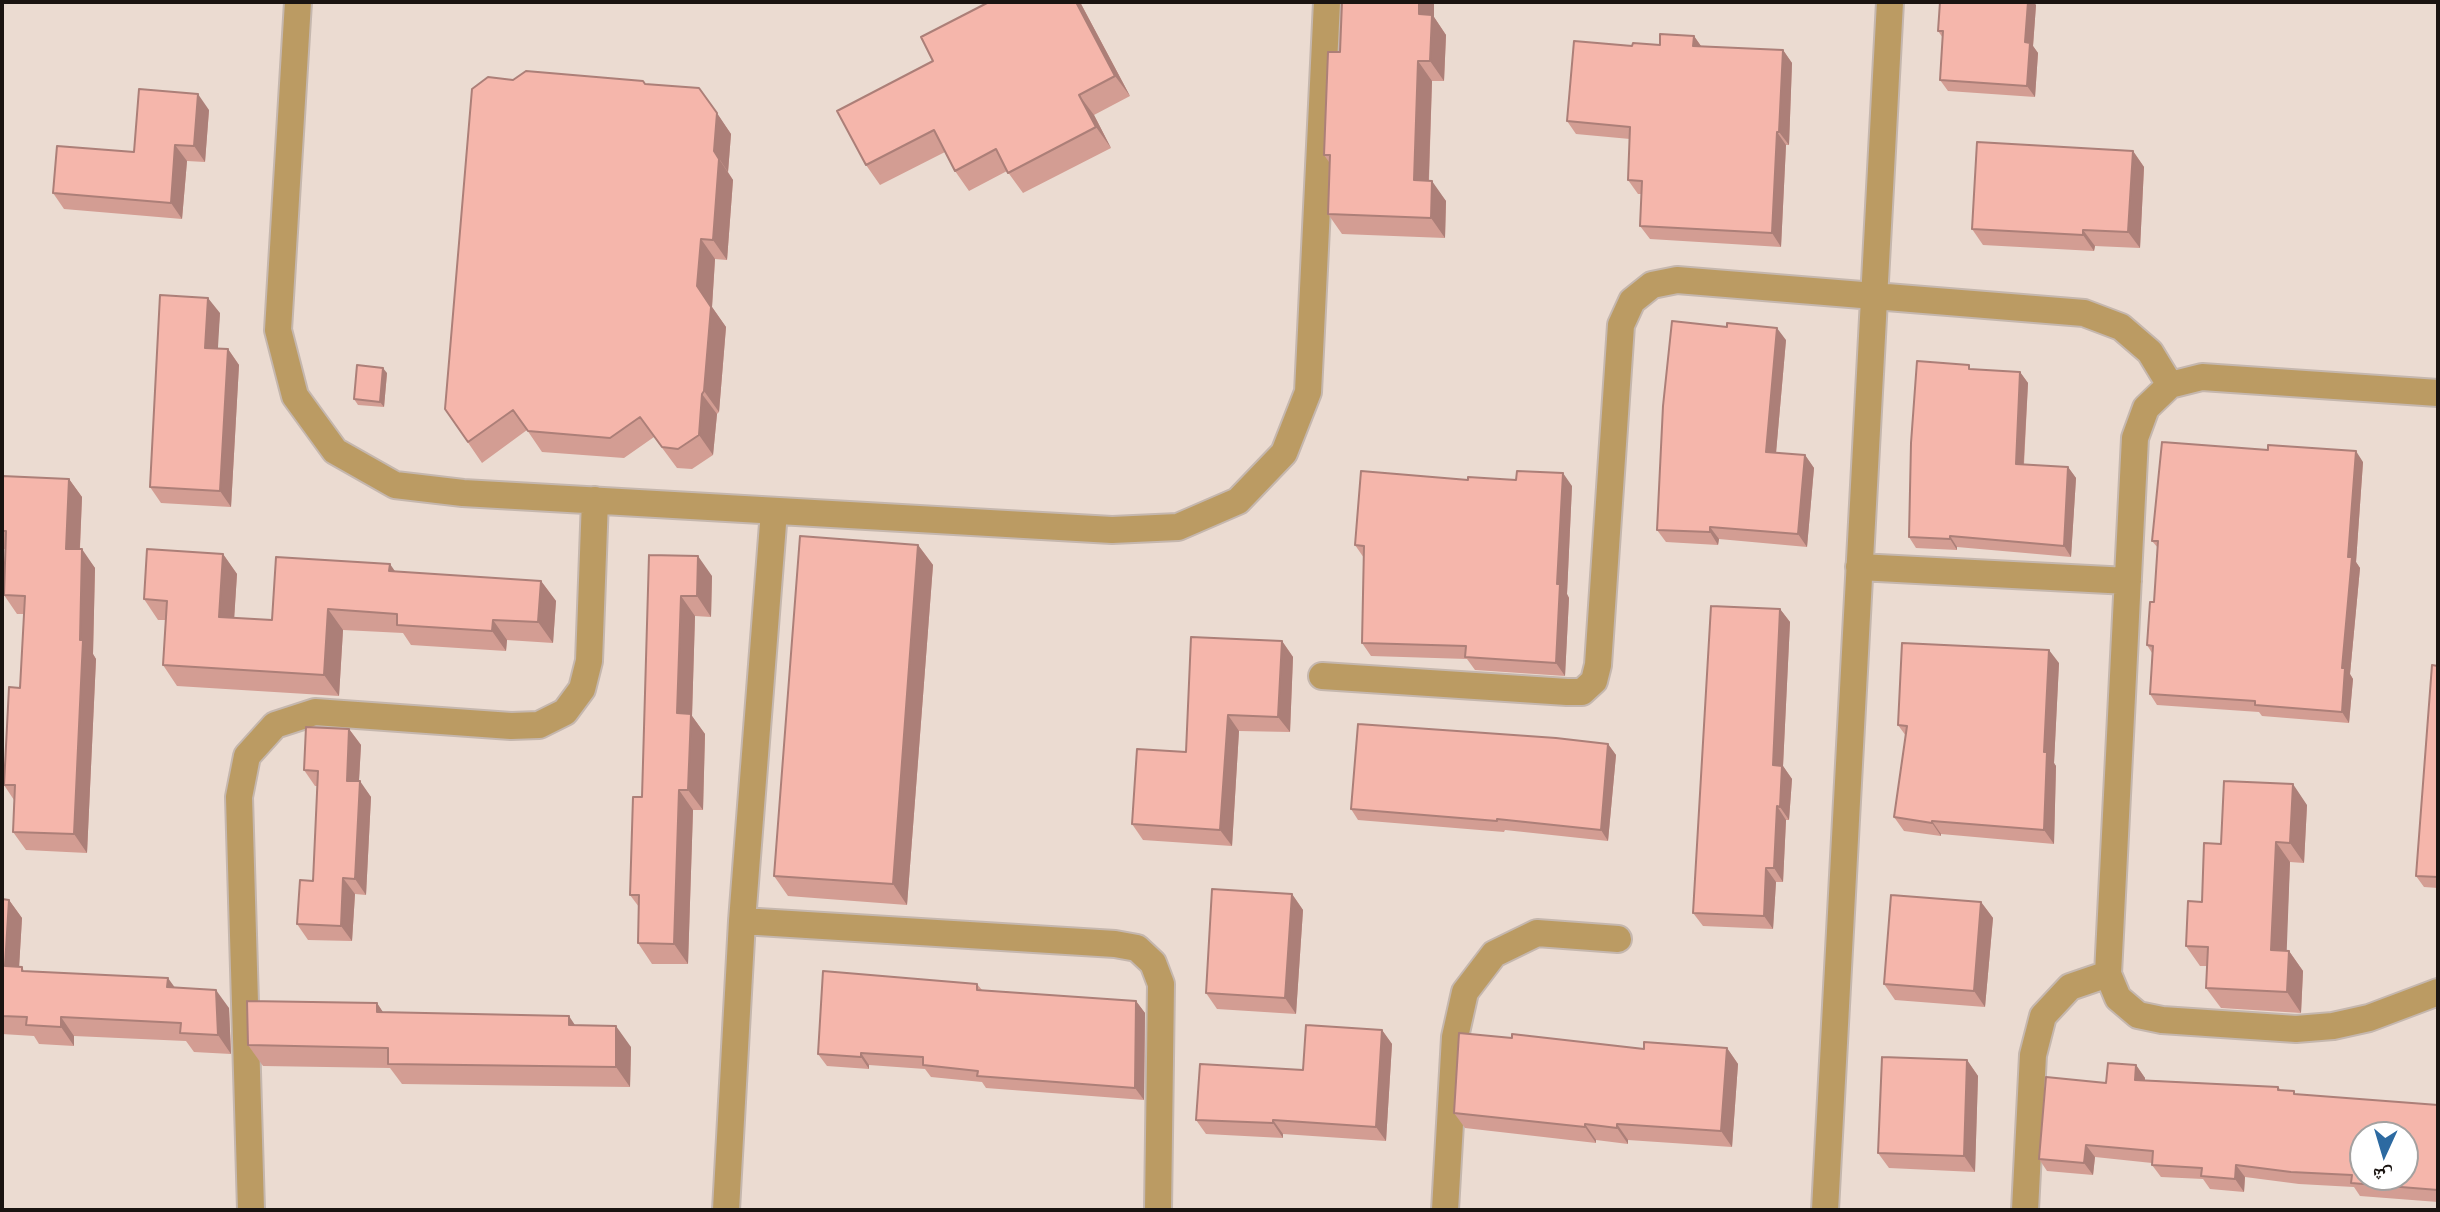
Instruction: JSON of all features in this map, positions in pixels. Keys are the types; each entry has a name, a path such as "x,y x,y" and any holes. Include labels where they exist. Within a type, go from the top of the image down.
{"street":[{"path":"298,2 278,330 295,396 335,451 395,485 463,493 1112,530 1178,527 1238,501 1284,453 1308,392 1327,2"},
{"path":"1825,1210 1890,2"},
{"path":"1322,676 1582,692 1594,681 1598,665 1621,325 1632,301 1652,285 1677,280 2084,313 2121,327 2150,352 2170,385"},
{"path":"2438,393 2202,377 2170,385 2146,408 2135,438 2108,974 2118,998 2137,1015 2162,1020 2296,1029 2333,1026 2369,1018 2438,992"},
{"path":"251,1210 239,797 247,756 275,725 315,712 511,726 539,725 565,712 582,689 589,661 595,500"},
{"path":"726,1210 742,921 774,511"},
{"path":"1859,567 2128,581"},
{"path":"742,921 1115,944 1137,948 1153,963 1161,984 1158,1210"},
{"path":"1445,1210 1455,1037 1465,992 1494,954 1537,933 1618,939"},
{"path":"2025,1210 2032,1055 2043,1016 2070,987 2108,974"}],"building":[{"path":"989,2 1076,2 1115,76 1079,95 1096,127 1008,173 996,149 955,171 934,130 866,165 837,111 933,61 921,37"},
{"path":"1342,2 1419,2 1419,14 1432,15 1430,61 1418,61 1414,180 1432,181 1431,218 1328,214 1330,155 1324,155 1328,52 1340,52"},
{"path":"1940,2 2028,2 2025,42 2030,43 2027,86 1940,80 1943,31 1938,31"},
{"path":"1660,34 1694,36 1693,46 1783,50 1772,233 1640,226 1642,181 1628,180 1630,127 1567,121 1574,41 1632,46 1633,43 1660,45"},
{"path":"526,71 699,88 717,113 714,151 719,159 713,240 701,239 697,286 711,307 699,435 678,449 662,447 640,417 610,438 528,431 513,410 468,442 445,409 472,89 488,77 513,80"},
{"path":"139,89 198,94 194,146 175,145 171,203 53,193 57,146 134,152"},
{"path":"1977,142 2133,151 2128,232 2083,230 2083,235 1972,229"},
{"path":"160,295 208,298 205,348 228,349 220,491 150,487"},
{"path":"1672,321 1727,327 1727,323 1777,328 1766,452 1805,455 1798,534 1710,527 1710,532 1657,530 1663,406"},
{"path":"1917,361 1969,365 1969,369 2020,372 2016,464 2068,467 2064,546 1950,536 1950,539 1909,537 1911,443"},
{"path":"357,365 383,368 380,402 354,399"},
{"path":"2162,442 2268,450 2268,445 2356,451 2348,557 2352,557 2342,668 2345,668 2342,712 2255,705 2255,701 2150,694 2153,646 2147,645 2150,602 2154,602 2158,541 2152,541"},
{"path":"1361,471 1468,480 1468,477 1516,480 1517,471 1563,473 1556,663 1465,657 1466,646 1362,643 1364,546 1355,545"},
{"path":"2,476 69,479 66,549 82,549 80,640 83,640 74,834 13,832 15,785 4,785 9,687 20,688 25,596 4,595 6,531 2,531"},
{"path":"800,536 918,545 893,884 774,876"},
{"path":"147,549 223,554 219,617 272,620 276,557 390,564 389,571 541,581 538,622 493,620 492,631 397,625 397,614 328,609 324,675 163,665 167,601 144,599"},
{"path":"649,555 698,556 697,596 681,596 677,713 691,714 688,790 679,790 674,944 638,943 639,895 630,895 633,797 642,797"},
{"path":"1711,606 1780,609 1773,765 1782,766 1780,807 1777,806 1774,868 1766,868 1764,916 1693,913"},
{"path":"1191,637 1282,641 1278,717 1228,715 1220,830 1132,824 1137,749 1186,752"},
{"path":"1902,643 2049,650 2044,752 2047,752 2044,830 1932,823 1894,817 1907,726 1898,725"},
{"path":"2432,665 2438,666 2438,877 2416,876"},
{"path":"1358,724 1608,744 1601,830 1497,819 1351,809"},
{"path":"306,727 349,729 347,781 360,781 355,879 343,878 341,926 297,924 300,880 313,881 318,771 304,770"},
{"path":"2224,781 2293,784 2290,843 2276,842 2271,950 2289,951 2287,992 2206,988 2208,947 2186,946 2188,901 2202,902 2204,843 2221,844"},
{"path":"1212,889 1292,894 1285,998 1206,993"},
{"path":"1891,895 1981,902 1974,991 1884,984"},
{"path":"2,899 9,900 5,966 22,967 22,971 168,978 167,987 216,990 218,1035 180,1033 181,1023 61,1017 61,1027 26,1025 27,1017 2,1016"},
{"path":"823,971 977,984 977,990 1136,1001 1135,1088 977,1076 978,1071 923,1065 923,1057 861,1053 861,1057 818,1054"},
{"path":"247,1001 377,1003 377,1012 569,1016 569,1025 616,1026 616,1067 388,1064 388,1048 248,1045"},
{"path":"1306,1025 1382,1030 1376,1127 1273,1120 1273,1123 1196,1120 1200,1064 1303,1070"},
{"path":"1459,1033 1512,1038 1512,1034 1644,1049 1644,1042 1727,1048 1721,1131 1617,1124 1617,1128 1585,1124 1585,1127 1454,1113"},
{"path":"1882,1057 1967,1060 1964,1156 1878,1153"},
{"path":"2108,1063 2136,1065 2135,1080 2278,1087 2278,1090 2294,1091 2294,1094 2438,1105 2438,1190 2419,1188 2419,1121 2349,1121 2349,1175 2291,1172 2236,1165 2235,1179 2201,1176 2202,1168 2152,1165 2153,1151 2086,1145 2084,1163 2039,1159 2046,1077 2106,1083"}]}
